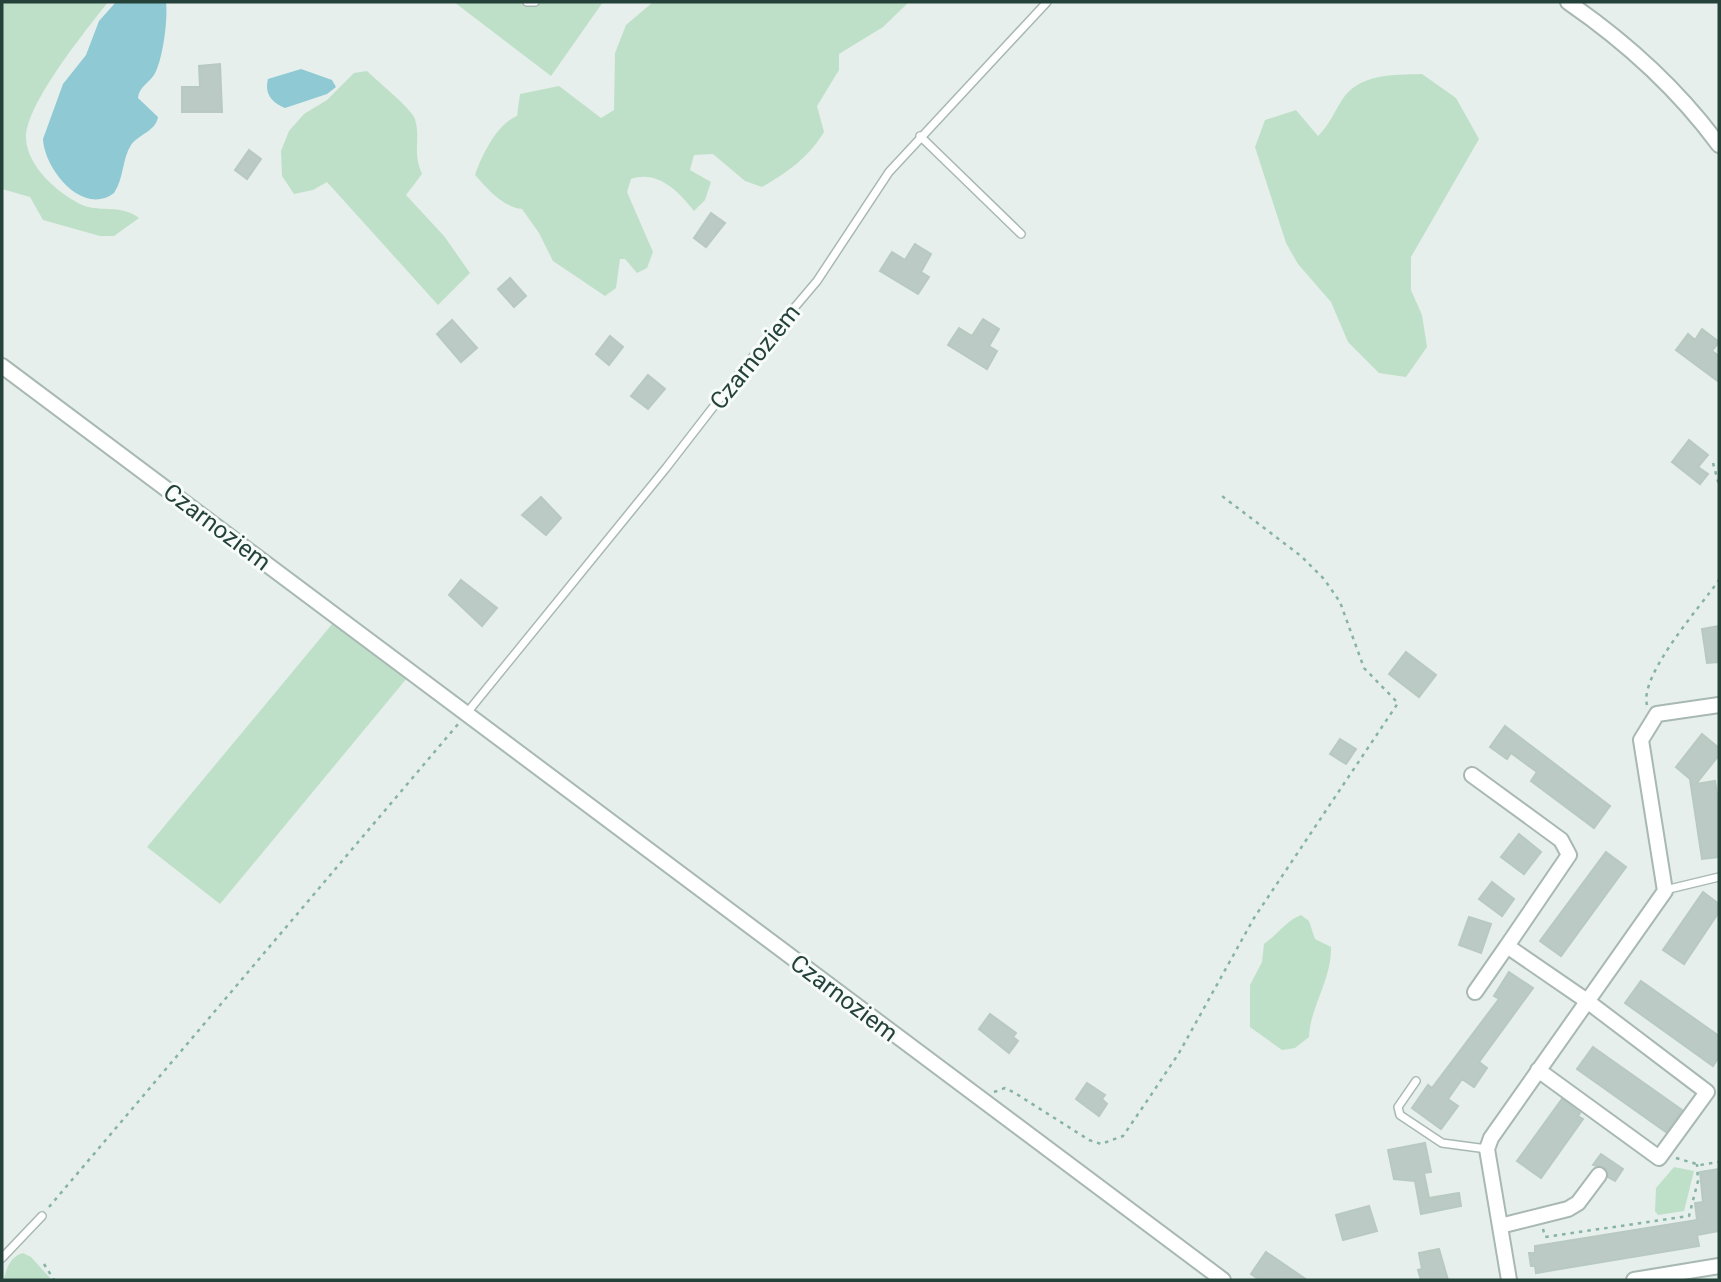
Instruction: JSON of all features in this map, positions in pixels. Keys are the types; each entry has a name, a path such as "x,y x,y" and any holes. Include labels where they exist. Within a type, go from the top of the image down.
{"street":[{"path":"1568,2 1653,68 1698,116 1719,145"},
{"name":"Czarnoziem","path":"2,366 1223,1280"},
{"path":"1509,1280 1486,1149 1491,1138 1664,891 1640,740 1657,715 1719,705"},
{"path":"1472,775 1561,839 1569,850 1569,855 1475,992"},
{"path":"1507,946 1587,1001 1707,1092 1659,1158 1538,1070"},
{"path":"1500,1226 1568,1209 1578,1203 1599,1175"},
{"path":"1634,1280 1719,1266"}],"lane":[{"path":"527,2 535,2"},
{"name":"Czarnoziem","path":"465,715 666,468 745,366 817,281 889,172 1047,2"},
{"path":"920,136 1021,234"},
{"path":"1664,891 1719,877"},
{"path":"1416,1081 1398,1107 1400,1115 1442,1143 1486,1149"},
{"path":"2,1258 42,1216"}],"path":[{"path":"1713,463 1719,485"},
{"path":"986,1104 996,1089 1004,1088 1089,1140 1101,1144 1123,1136 1179,1052 1254,918 1398,703 1364,668 1340,602 1324,579 1301,556 1222,496"},
{"path":"1652,722 1645,696 1653,674 1719,580"},
{"path":"42,1216 465,715"},
{"path":"1664,1151 1681,1161 1697,1164 1719,1162"},
{"path":"1540,1216 1545,1237 1689,1216 1698,1181 1697,1164"},
{"path":"44,1264 54,1280"}],"green space":[{"path":"2,2 108,2 46,88 35,107 26,139 32,159 44,177 70,198 86,206 124,211 139,218 114,236 100,236 43,220 30,197 2,189"},
{"path":"454,2 603,2 551,76"},
{"path":"653,2 909,2 883,27 839,54 839,70 817,106 824,132 797,164 780,176 762,187 745,181 713,154 694,155 690,170 711,182 705,200 694,211 667,184 650,177 631,179 627,192 653,252 647,268 637,273 625,259 620,259 616,288 605,296 553,261 539,233 522,209 502,201 475,175 497,133 517,116 520,94 559,86 601,118 614,110 615,53 626,25"},
{"path":"367,71 401,102 415,119 422,174 406,195 444,236 470,273 438,305 327,182 313,190 294,194 282,176 281,151 289,131 304,114 327,100 354,73"},
{"path":"1422,74 1456,98 1479,139 1411,257 1411,290 1422,315 1427,347 1406,377 1379,373 1348,342 1331,302 1298,264 1286,243 1255,147 1265,120 1296,110 1318,136 1349,91 1358,85 1378,77"},
{"path":"333,623 407,678 220,904 147,847"},
{"path":"1301,915 1309,921 1315,939 1331,947 1330,959 1309,1037 1295,1048 1282,1050 1250,1027 1250,985 1262,962 1264,944 1291,920"},
{"path":"1674,1167 1694,1171 1684,1211 1658,1215 1655,1211 1656,1188"},
{"path":"23,1253 31,1257 52,1280 4,1280 10,1263"}],"water":[{"path":"116,2 166,2 160,60 154,75 142,88 138,98 158,117 154,126 131,145 114,193 102,199 90,199 67,186 57,175 45,151 43,139 63,84 86,55 99,21"},
{"path":"301,69 332,80 336,87 327,94 285,108 276,103 268,93 268,79"}],"building":[{"path":"220,64 222,112 182,112 182,87 200,87 199,66"},
{"path":"249,150 261,159 247,179 235,170"},
{"path":"711,213 725,223 706,247 694,238"},
{"path":"915,244 931,254 921,272 929,277 918,294 880,271 892,252 905,260"},
{"path":"510,278 526,296 514,307 498,289"},
{"path":"983,319 999,329 989,346 997,351 987,369 948,345 959,328 972,336"},
{"path":"452,320 477,348 461,362 437,334"},
{"path":"1702,329 1719,342 1712,351 1719,356 1719,382 1676,350 1688,334 1695,340"},
{"path":"610,336 623,347 609,365 596,354"},
{"path":"648,375 665,389 648,409 631,396"},
{"path":"1689,440 1708,455 1698,467 1708,474 1700,484 1672,462"},
{"path":"541,497 561,518 546,535 522,515"},
{"path":"461,580 497,608 482,626 449,595"},
{"path":"1719,626 1719,662 1707,663 1702,629"},
{"path":"1406,652 1436,675 1419,697 1389,674"},
{"path":"1505,726 1610,806 1594,828 1531,781 1537,772 1511,753 1507,759 1490,747"},
{"path":"1702,734 1719,748 1719,755 1696,784 1715,781 1719,808 1719,857 1702,859 1690,779 1676,767"},
{"path":"1340,739 1356,749 1346,764 1330,754"},
{"path":"1519,834 1541,852 1524,874 1501,857"},
{"path":"1606,852 1626,867 1561,956 1540,941"},
{"path":"1492,882 1514,899 1502,916 1479,899"},
{"path":"1703,892 1719,904 1719,912 1684,964 1663,950"},
{"path":"1469,917 1491,924 1481,953 1459,945"},
{"path":"1509,972 1533,988 1479,1062 1487,1068 1474,1087 1462,1079 1448,1099 1458,1106 1441,1129 1412,1108 1428,1085 1432,1088 1499,999 1494,996"},
{"path":"1641,981 1719,1036 1719,1057 1713,1066 1625,1003"},
{"path":"990,1014 1016,1033 1013,1037 1018,1041 1009,1053 979,1029"},
{"path":"1593,1047 1682,1110 1666,1132 1577,1069"},
{"path":"1087,1083 1105,1095 1102,1099 1107,1104 1099,1116 1076,1099"},
{"path":"1562,1099 1580,1113 1578,1116 1583,1119 1541,1178 1517,1161"},
{"path":"1425,1143 1431,1172 1424,1173 1429,1198 1459,1193 1461,1206 1421,1214 1415,1181 1394,1179 1388,1150"},
{"path":"1601,1154 1623,1169 1615,1181 1608,1177 1605,1168 1593,1165"},
{"path":"1719,1169 1719,1231 1697,1235 1699,1246 1536,1273 1535,1266 1531,1266 1529,1253 1535,1253 1535,1246 1697,1220 1695,1203 1703,1202 1700,1172"},
{"path":"1369,1206 1377,1231 1343,1240 1336,1215"},
{"path":"1439,1249 1448,1280 1421,1280 1418,1270 1422,1269 1419,1253"},
{"path":"1266,1252 1307,1280 1260,1280 1251,1274"}]}
